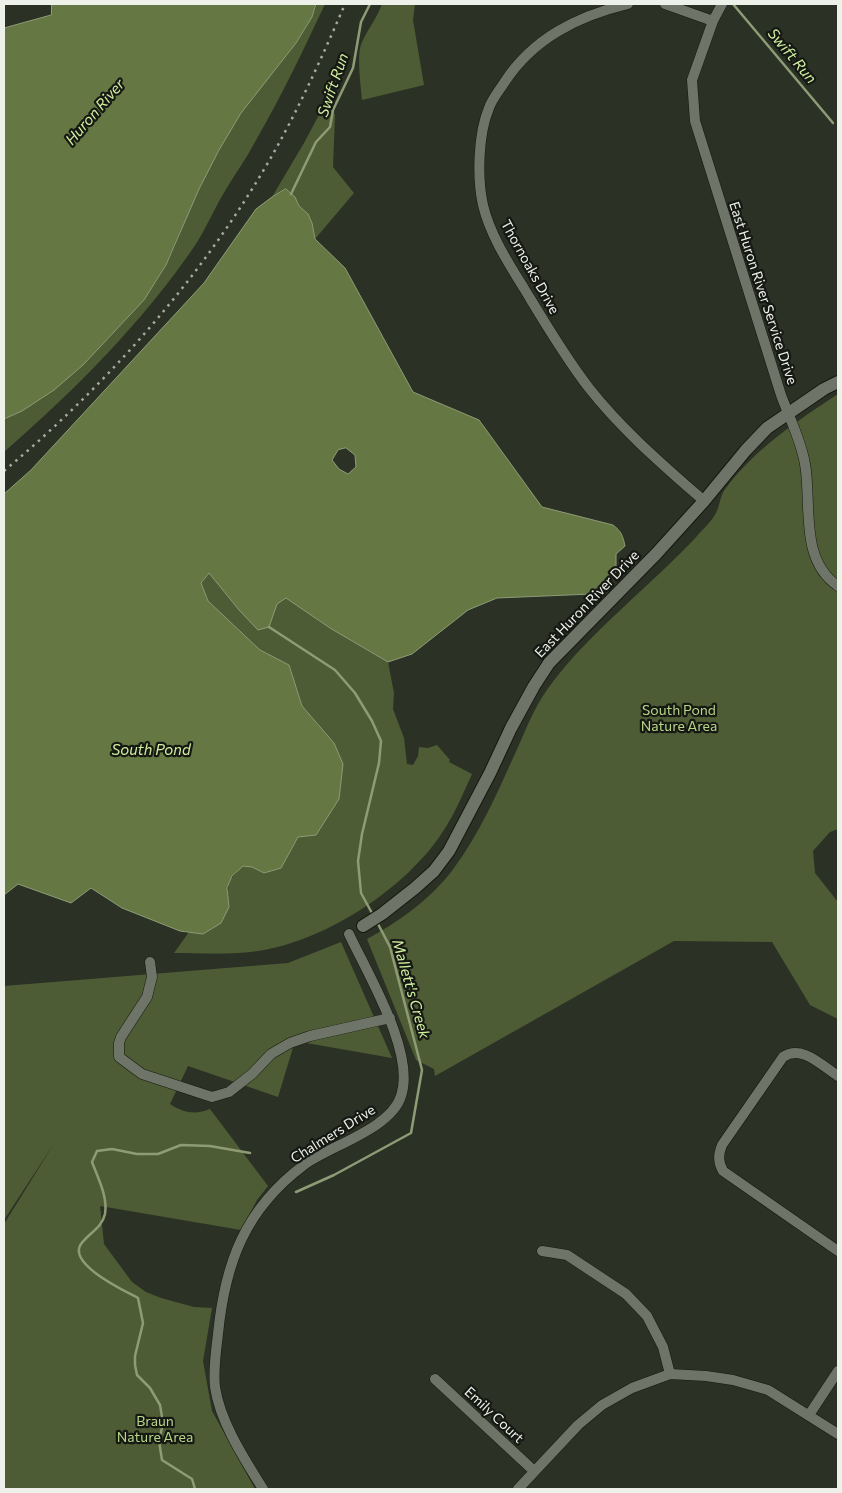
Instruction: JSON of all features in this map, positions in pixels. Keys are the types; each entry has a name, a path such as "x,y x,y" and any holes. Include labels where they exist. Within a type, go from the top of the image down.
{"main road":[{"name":"East Huron River Drive","path":"363,926 382,914 434,871 449,851 490,773 511,728 549,663 656,554 704,501 746,450 768,428 787,413 838,382"}],"street":[{"name":"Thornoaks Drive","path":"628,4 591,14 570,23 532,50 510,74 488,109 481,144 479,173 483,206 491,229 512,268 548,328 589,388 638,443 704,501"},
{"path":"665,4 713,21"},
{"name":"East Huron River Service Drive","path":"722,4 713,21 692,80 694,120 787,413 795,429 805,463 813,549 818,566 838,586"},
{"name":"Chalmers Drive","path":"263,1489 225,1421 215,1388 215,1362 222,1299 236,1250 256,1213 274,1190 305,1164 359,1136 389,1115 401,1097 404,1075 390,1018 349,934"},
{"path":"150,962 152,977 147,997 121,1038 119,1057 142,1074 212,1098 230,1092 252,1074 271,1054 290,1043 310,1036 390,1018"},
{"path":"838,1076 806,1055 797,1052 783,1057 722,1145 719,1154 719,1165 723,1171 838,1251"},
{"path":"542,1251 567,1255 626,1294 647,1316 664,1347 670,1374"},
{"path":"809,1415 838,1371"},
{"path":"521,1486 578,1425 602,1405 632,1388 670,1374 733,1380 768,1390 838,1434"},
{"name":"Emily Court","path":"435,1379 534,1471"}],"green space":[{"path":"317,4 325,4 292,74 252,148 194,247 152,303 105,356 56,405 4,452 4,419 35,402 62,382 101,346 155,284 171,256 195,197 218,151 249,101 302,34"},
{"path":"382,4 415,4 413,20 424,85 362,100 359,70 360,47"},
{"path":"327,100 335,115 333,167 354,193 315,239 308,214 299,206 295,197 286,189 272,197"},
{"name":"South Pond Nature Area","path":"838,394 838,829 830,832 813,851 815,873 838,902 838,1019 810,1005 772,942 674,941 435,1076 434,1069 416,1060 367,939 415,908 446,879 454,868 486,814 538,704 565,666 679,555 707,525 716,513 724,491 737,474 763,448 792,425"},
{"path":"209,573 239,610 269,627 277,604 286,598 330,628 388,662 394,693 393,709 404,738 407,764 413,765 418,756 419,747 428,748 437,745 450,760 449,762 472,774 451,819 432,847 390,889 339,923 312,936 258,951 217,954 174,953 189,932 203,934 229,907 229,884 234,875 243,866 252,867 264,873 281,868 298,837 334,743 302,706 289,665 260,650 208,601 201,583"},
{"name":"Braun Nature Area","path":"341,942 392,1058 295,1041 278,1097 188,1066 170,1104 190,1112 210,1109 268,1186 257,1200 241,1230 100,1206 104,1244 132,1282 146,1292 161,1298 194,1307 212,1308 203,1361 212,1411 255,1489 4,1489 4,1224 55,1142 4,1220 4,986 288,963"}],"water":[{"name":"Huron River","path":"52,4 316,4 312,17 296,43 241,113 219,150 199,189 166,265 144,300 83,365 54,390 22,411 4,419 4,28 51,15"},
{"name":"South Pond","path":"286,189 308,214 315,239 345,268 413,392 479,420 542,507 613,525 618,529 625,546 616,554 616,572 602,588 592,594 497,598 468,610 412,654 388,662 330,628 286,598 277,604 269,627 258,630 209,573 201,583 208,601 260,650 289,665 302,706 334,743 343,764 339,799 316,835 298,837 281,868 264,873 252,867 243,866 232,876 227,888 229,907 221,923 203,934 180,931 122,908 91,888 71,903 18,884 4,895 4,494 31,470 204,283 256,209","holes":["346,448 355,455 356,467 348,474 339,469 332,460 338,450"]}],"waterway":[{"name":"Swift Run","path":"291,194 316,142 330,127 333,110 353,68 361,22 370,4"},
{"name":"Swift Run","path":"733,4 833,123"},
{"name":"Mallett's Creek","path":"269,627 335,670 355,693 372,721 381,741 379,763 362,834 358,861 361,893 373,915"},
{"name":"Mallett's Creek","path":"296,1192 334,1175 411,1133 422,1070 390,947 377,922"},
{"name":"Mallett's Creek","path":"195,1489 192,1479 162,1460 159,1441 163,1423 160,1405 150,1388 137,1375 135,1365 135,1356 143,1323 138,1298 99,1276 82,1260 79,1252 84,1240 101,1223 106,1208 104,1194 92,1162 97,1151 112,1149 137,1154 158,1154 181,1145 210,1146 250,1153"}],"railway":[{"path":"4,471 43,437 118,363 186,284 217,242 246,199 283,136 311,80 345,4"}]}
